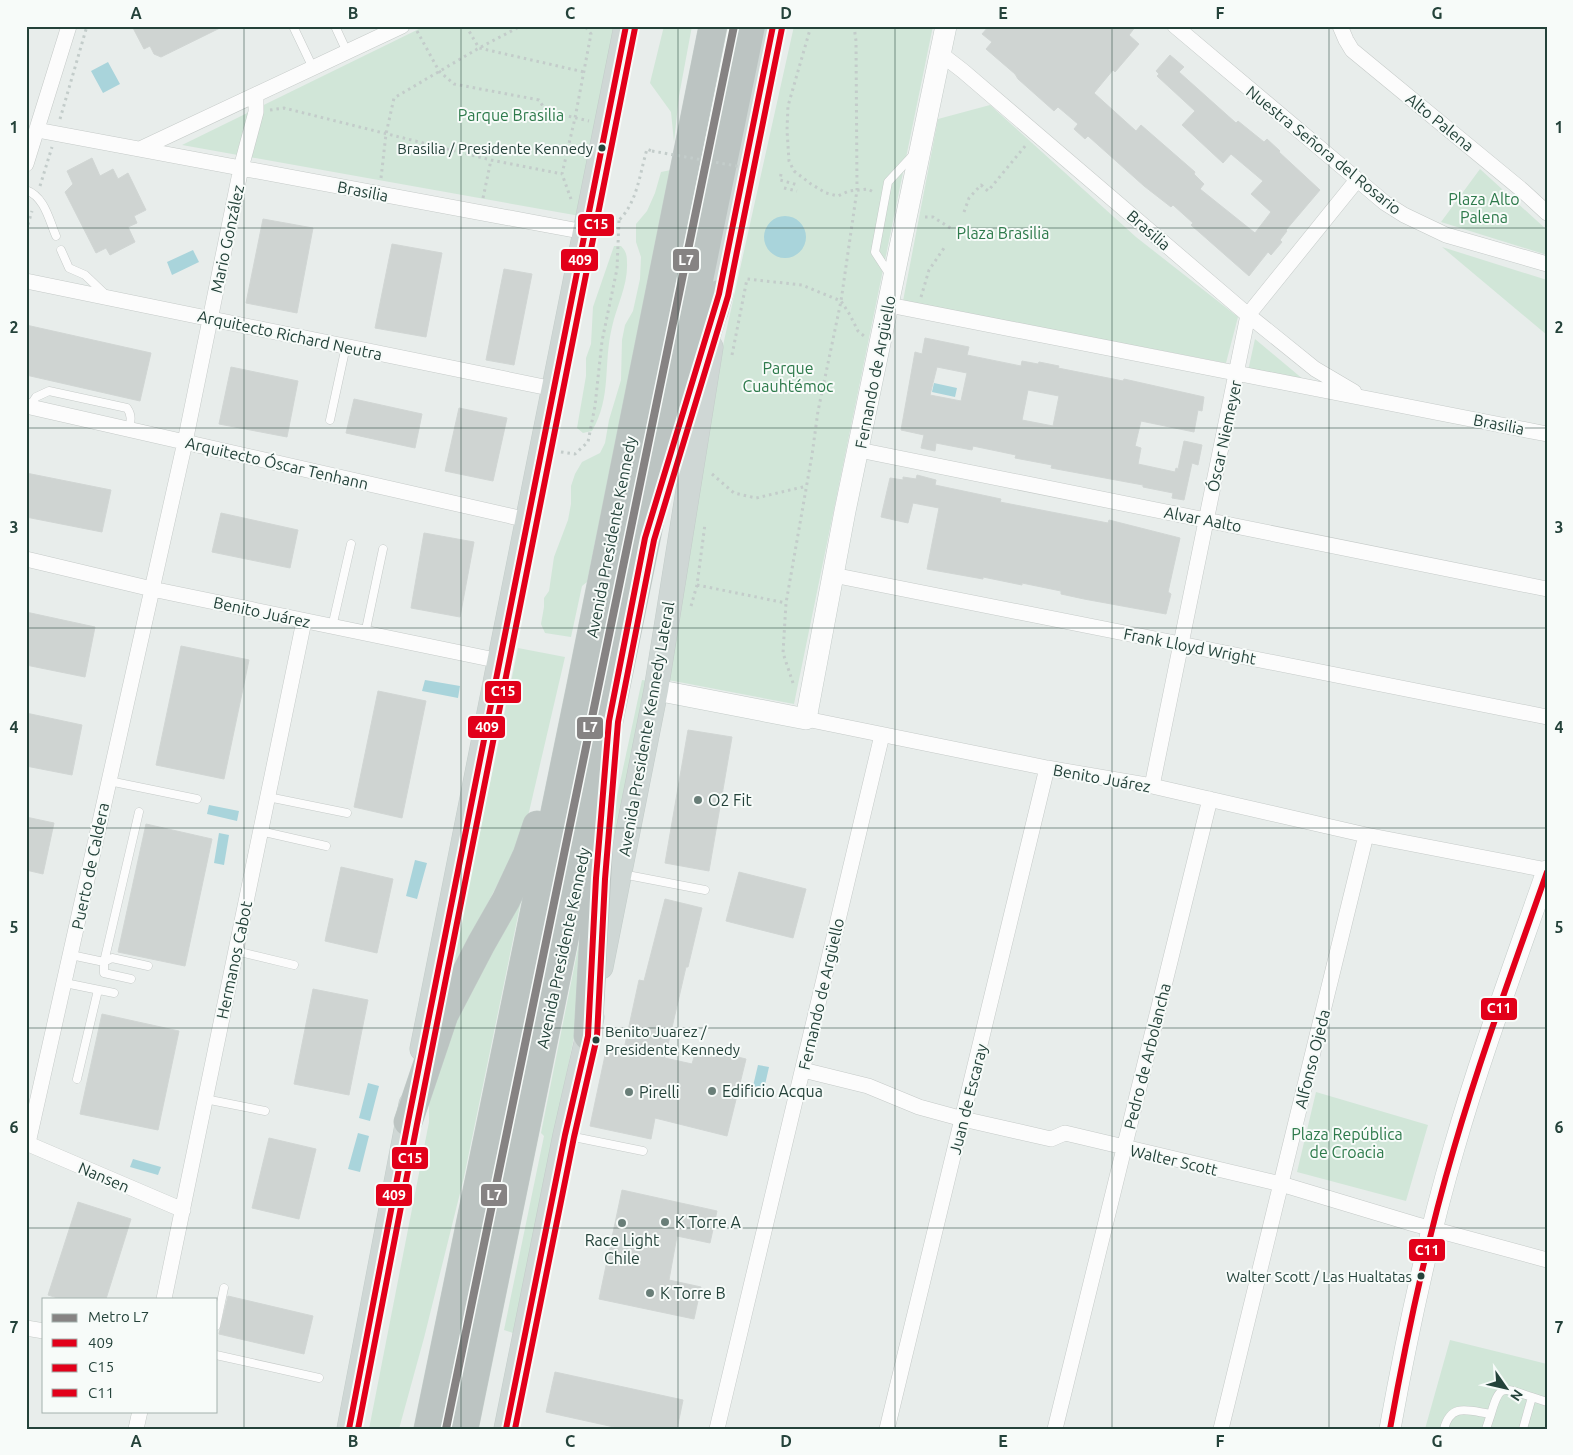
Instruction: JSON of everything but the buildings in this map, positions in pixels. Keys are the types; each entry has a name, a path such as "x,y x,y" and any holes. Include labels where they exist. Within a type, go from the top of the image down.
{"highway":[{"name":"Avenida Presidente Kennedy","path":"428,1429 580,690 713,26"},
{"name":"Avenida Presidente Kennedy","path":"464,1429 751,26"},
{"path":"645,538 719,294"},
{"path":"408,1122 444,1015 506,900 527,856 580,690"},
{"path":"588,1036 596,878 609,721"}],"main road":[{"path":"349,1429 408,1122 626,26"},
{"name":"Avenida Presidente Kennedy Lateral","path":"506,1429 565,1135 588,1036 656,690 719,294 773,26"}],"street":[{"path":"26,164 69,26"},
{"path":"140,149 402,26"},
{"name":"Fernando de Argüello","path":"808,711 833,575 946,26"},
{"name":"Nuestra Señora del Rosario","path":"1175,26 1385,203 1404,215 1439,232 1466,242 1547,264"},
{"name":"Alto Palena","path":"1340,26 1352,50 1522,190 1547,213"},
{"name":"Brasilia","path":"941,54 964,71 1248,315 1315,369 1364,398"},
{"name":"Mario González","path":"152,589 185,442 242,168 256,112 256,95"},
{"name":"Brasilia","path":"37,130 480,213 587,224"},
{"name":"Óscar Niemeyer","path":"1152,786 1248,315 1357,180"},
{"name":"Arquitecto Richard Neutra","path":"26,281 554,389"},
{"name":"Brasilia","path":"888,305 1547,434"},
{"name":"Arquitecto Óscar Tenhann","path":"28,406 528,520"},
{"name":"Alvar Aalto","path":"859,450 1547,590"},
{"name":"Benito Juárez","path":"26,559 152,589 500,662"},
{"name":"Frank Lloyd Wright","path":"833,575 1547,717"},
{"name":"Puerto de Caldera","path":"27,1143 65,983 152,589"},
{"name":"Hermanos Cabot","path":"164,1298 304,621"},
{"name":"Benito Juárez","path":"656,690 808,711 882,735 1048,768 1152,786 1366,834 1547,871"},
{"name":"Fernando de Argüello","path":"717,1429 882,735"},
{"name":"Juan de Escaray","path":"888,1429 1048,768"},
{"name":"Pedro de Arbolancha","path":"1055,1429 1210,799"},
{"name":"Alfonso Ojeda","path":"1221,1429 1366,834"},
{"path":"1390,1429 1407,1342 1433,1229 1466,1108 1547,871"},
{"name":"Walter Scott","path":"803,1070 868,1086 919,1107 963,1119 1051,1139 1065,1133 1281,1184 1433,1229 1547,1260"},
{"name":"Nansen","path":"27,1143 182,1210"},
{"path":"26,1328 42,1331"},
{"path":"136,1429 140,1412"}],"lane":[{"path":"293,26 313,68"},
{"path":"335,26 347,52"},
{"path":"26,190 39,198 48,212 56,236"},
{"path":"61,250 69,268 85,275 108,298"},
{"path":"330,420 346,346"},
{"path":"332,627 351,544"},
{"path":"365,634 383,549"},
{"path":"110,781 197,799"},
{"path":"268,797 347,813"},
{"path":"131,979 104,973 104,962 139,812"},
{"path":"260,831 326,846"},
{"path":"620,873 705,890"},
{"path":"236,951 294,965"},
{"path":"71,955 104,962 112,958 148,966"},
{"path":"65,983 114,993"},
{"path":"77,1079 98,990"},
{"path":"205,1099 265,1112"},
{"path":"565,1135 643,1151"},
{"path":"218,1316 224,1288"},
{"path":"218,1355 319,1378"},
{"path":"1486,1429 1499,1391 1506,1389 1547,1402"},
{"path":"1523,1429 1532,1396"},
{"path":"1444,1429 1446,1419 1453,1412 1462,1410 1491,1414"}],"path":[{"path":"26,28 31,26"},
{"path":"414,26 438,71 454,84 539,100 546,111 575,118"},
{"path":"466,26 479,48 584,72"},
{"path":"379,194 386,134 394,98 438,71 521,26"},
{"path":"256,112 284,108 491,160 562,174 591,34 585,26"},
{"path":"811,26 788,106 789,161 794,171 826,193 838,196 857,190"},
{"path":"808,711 794,687 783,653 786,603 818,411 840,301 857,190 856,41 854,26"},
{"path":"964,212 969,198 981,185 988,190 1036,133"},
{"path":"587,224 619,220 626,213 632,201 647,150 759,170"},
{"path":"480,213 491,160"},
{"path":"781,174 780,180 798,185"},
{"path":"784,188 797,191"},
{"path":"542,449 575,454 588,442 595,406 602,341 617,269 619,220"},
{"path":"917,311 929,270 944,248"},
{"path":"747,279 802,285 840,301 858,331 868,340 881,344"},
{"path":"712,474 734,493 756,498 807,486"},
{"path":"697,585 786,603"}],"green space":[{"name":"Parque Brasilia","path":"425,26 620,26 580,216 182,145"},
{"path":"664,26 692,26 679,96 674,142 671,112 650,83"},
{"path":"729,26 737,26 450,1429 442,1429"},
{"name":"Parque Cuauhtémoc","path":"794,26 933,26 794,704 663,679 718,368"},
{"name":"Plaza Brasilia","path":"990,105 1136,237 1238,317 1226,363 903,301 938,119"},
{"name":"Plaza Alto Palena","path":"1480,169 1547,230 1547,255 1441,222"},
{"path":"671,170 587,582 582,586 571,637 545,633 541,624 544,598 549,591 554,557 568,520 571,504 571,486 582,462 600,453 605,443 609,420 621,380 622,340 625,325 633,311 640,279 641,257 636,242 636,224 647,211 661,172"},
{"path":"614,246 621,246 626,253 626,279 609,341 605,393 602,406 592,431 583,433 577,428 586,376 586,358 591,344 593,307"},
{"path":"1442,247 1547,280 1547,335"},
{"path":"1255,339 1304,380 1248,371"},
{"path":"518,648 565,657 529,812 515,850 450,977"},
{"path":"642,680 649,681 599,909 607,843"},
{"path":"526,877 464,1177 399,1429 369,1429 429,1122 429,1099 446,1032"},
{"path":"582,939 578,1018 513,1333 504,1330 544,1136 541,1133 579,943"},
{"name":"Plaza República de Croacia","path":"1316,1092 1428,1125 1406,1201 1297,1172"},
{"path":"1450,1340 1547,1364 1547,1429 1425,1429"}],"water":[{"path":"108,62 120,84 103,93 91,71"},
{"path":"789,216 797,219 803,225 806,237 803,249 797,255 781,258 773,255 767,249 764,233 767,225 773,219"},
{"path":"193,250 199,262 172,275 167,262"},
{"path":"934,383 957,388 955,397 932,392"},
{"path":"425,680 460,686 458,698 422,691"},
{"path":"209,805 239,811 237,821 207,814"},
{"path":"219,833 229,835 224,865 214,863"},
{"path":"415,860 427,863 417,899 406,896"},
{"path":"758,1065 769,1067 764,1089 753,1086"},
{"path":"368,1083 379,1086 370,1121 359,1118"},
{"path":"358,1133 369,1136 360,1172 348,1169"},
{"path":"133,1159 161,1167 158,1175 130,1167"}],"metro line":[{"name":"L7","path":"446,1429 734,26"}],"transit line":[{"name":"409","path":"349,1429 408,1122 626,26"},
{"name":"409","path":"506,1429 565,1135 588,1036 596,878 609,721 645,538 719,294 773,26"},
{"name":"C15","path":"358,1429 635,28"},
{"name":"C15","path":"515,1429 574,1137 597,1037 605,879 618,722 654,540 728,296 782,28"},
{"name":"C11","path":"1390,1429 1418,1287 1444,1183 1464,1113 1547,872"}],"place":[{"name":"Brasilia / Presidente Kennedy","path":"602,148"},
{"name":"O2 Fit","path":"698,800"},
{"name":"Benito Juarez / Presidente Kennedy","path":"596,1040"},
{"name":"Edificio Acqua","path":"712,1091"},
{"name":"Pirelli","path":"629,1092"},
{"name":"K Torre A","path":"665,1222"},
{"name":"Race Light Chile","path":"622,1223"},
{"name":"Walter Scott / Las Hualtatas","path":"1421,1276"},
{"name":"K Torre B","path":"650,1293"}]}
